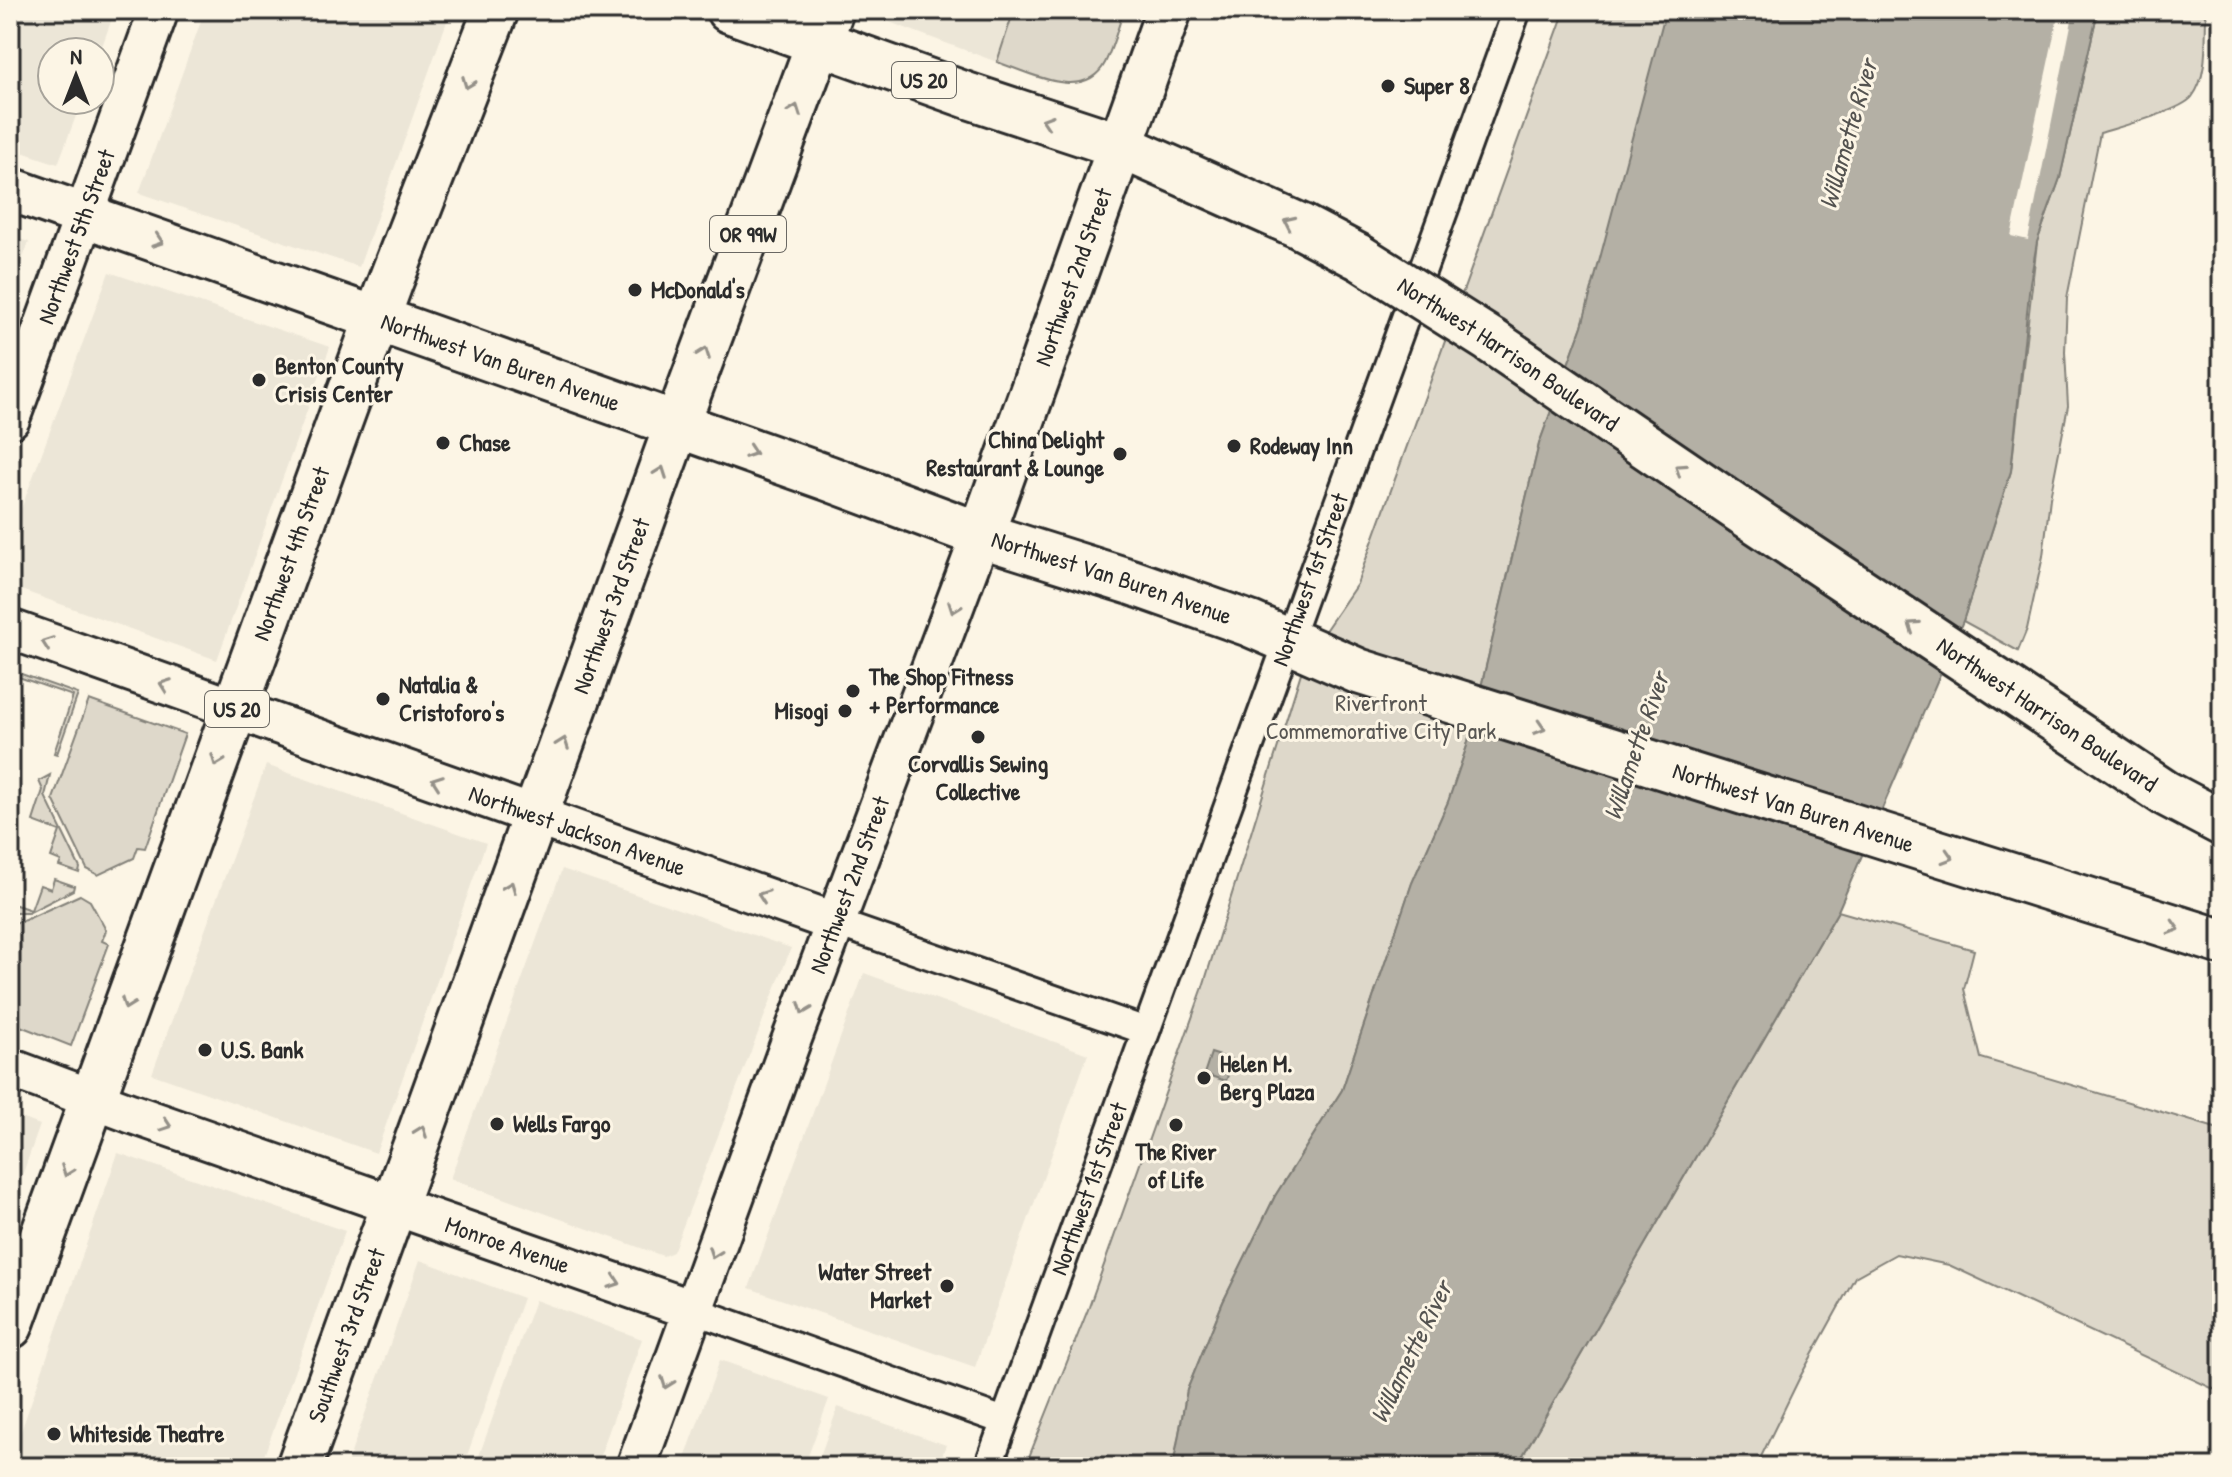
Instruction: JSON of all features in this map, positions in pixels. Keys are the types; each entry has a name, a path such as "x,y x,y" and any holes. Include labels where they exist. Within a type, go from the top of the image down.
{"highway":[{"name":"Northwest 4th Street","path":"93,1098 378,319 496,10"},
{"name":"Northwest Harrison Boulevard","path":"729,10 825,26 969,96 1121,146 1300,226 1359,257 1490,340 2165,793 2222,823"},
{"name":"Northwest 2nd Street","path":"981,535 1169,10"},
{"name":"Northwest 3rd Street","path":"394,1204 825,26"},
{"name":"Northwest Van Buren Avenue","path":"378,319 981,535 1131,582 1276,671 1358,671 2222,942"},
{"name":"US 20","path":"10,1326 93,1098"},
{"name":"Southwest 3rd Street","path":"299,1467 394,1204"}],"main road":[{"name":"Northwest Van Buren Avenue","path":"10,189 378,319"}],"street":[{"name":"Northwest 5th Street","path":"10,419 159,10"},
{"name":"Northwest 1st Street","path":"988,1467 1517,10"},
{"name":"Northwest 2nd Street","path":"636,1467 981,535"},
{"name":"Northwest Jackson Avenue","path":"10,629 1146,1031"},
{"name":"Monroe Avenue","path":"10,1068 1004,1421"}],"shaded area":[{"path":"10,10 115,10 106,36 36,36 36,116 76,116 58,164 10,148"},
{"path":"205,10 451,10 359,267 139,193"},
{"path":"875,10 1014,10 997,62 873,16"},
{"path":"10,236 29,242 10,293"},
{"path":"109,272 330,347 217,660 10,586 10,539"},
{"path":"266,765 486,843 376,1153 152,1074"},
{"path":"562,869 791,948 673,1252 663,1256 450,1179"},
{"path":"864,973 1088,1054 975,1367 749,1288"},
{"path":"10,1114 40,1125 10,1210"},
{"path":"118,1153 345,1231 260,1467 21,1467 10,1463"},
{"path":"420,1260 523,1298 463,1467 346,1467"},
{"path":"535,1300 642,1339 596,1467 475,1467"},
{"path":"720,1360 829,1399 804,1467 682,1467"},
{"path":"838,1407 946,1445 938,1467 816,1467"}],"green space":[{"path":"1014,10 1124,10 1105,63 1096,75 1070,83 1039,77 997,62"},
{"name":"Riverfront Commemorative City Park","path":"1565,10 1680,10 1582,326 1539,444 1467,746 1448,802 1412,883 1342,1090 1275,1196 1223,1302 1187,1390 1175,1456 1165,1467 1025,1467 1089,1307 1202,990 1305,660 1357,584"},
{"path":"2098,10 2203,10 2206,18 2205,59 2197,89 2186,102 2149,118 2100,133 2067,298 2065,352 2068,406 2050,498 2043,556 2027,629 2018,651 1963,621 2011,471 2037,242 2060,178"},
{"path":"10,670 78,694 57,754 54,753 73,696 10,674"},
{"path":"89,700 185,734 145,848 138,847 134,858 98,875 87,869 53,799"},
{"path":"50,775 45,796 80,868 79,873 59,866 61,861 51,857 60,831 33,821 43,790 39,781"},
{"path":"54,879 74,886 73,890 28,913 12,913 14,907 10,903 31,910 40,885 51,889"},
{"path":"80,895 90,901 106,930 102,941 109,944 71,1046 10,1022 10,924"},
{"path":"1838,911 1974,950 1964,989 1981,1058 2222,1130 2222,1393 1949,1265 1896,1254 1855,1277 1800,1377 1756,1467 1516,1467"}],"water":[{"name":"Willamette River","path":"1666,10 2098,10 2060,178 2037,242 2011,471 1963,621 1838,911 1516,1467 1165,1467 1175,1456 1187,1390 1223,1302 1275,1196 1342,1090 1412,883 1448,802 1467,746 1539,444 1582,326"},
{"path":"1211,1053 1233,1060 1226,1081 1204,1074"}],"pier":[{"path":"2067,10 2074,10 2028,240 2011,236 2059,12 2065,14"}],"place":[{"name":"Super 8","path":"1388,86"},
{"name":"McDonald's","path":"635,290"},
{"name":"Benton County Crisis Center","path":"259,380"},
{"name":"Chase","path":"443,443"},
{"name":"Rodeway Inn","path":"1234,446"},
{"name":"China Delight Restaurant & Lounge","path":"1120,454"},
{"name":"The Shop Fitness + Performance","path":"853,691"},
{"name":"Natalia & Cristoforo's","path":"383,699"},
{"name":"Misogi","path":"845,711"},
{"name":"Corvallis Sewing Collective","path":"978,737"},
{"name":"U.S. Bank","path":"205,1050"},
{"name":"Helen M. Berg Plaza","path":"1204,1078"},
{"name":"Wells Fargo","path":"497,1124"},
{"name":"The River of Life","path":"1176,1125"},
{"name":"Water Street Market","path":"947,1286"},
{"name":"Whiteside Theatre","path":"54,1434"}]}
